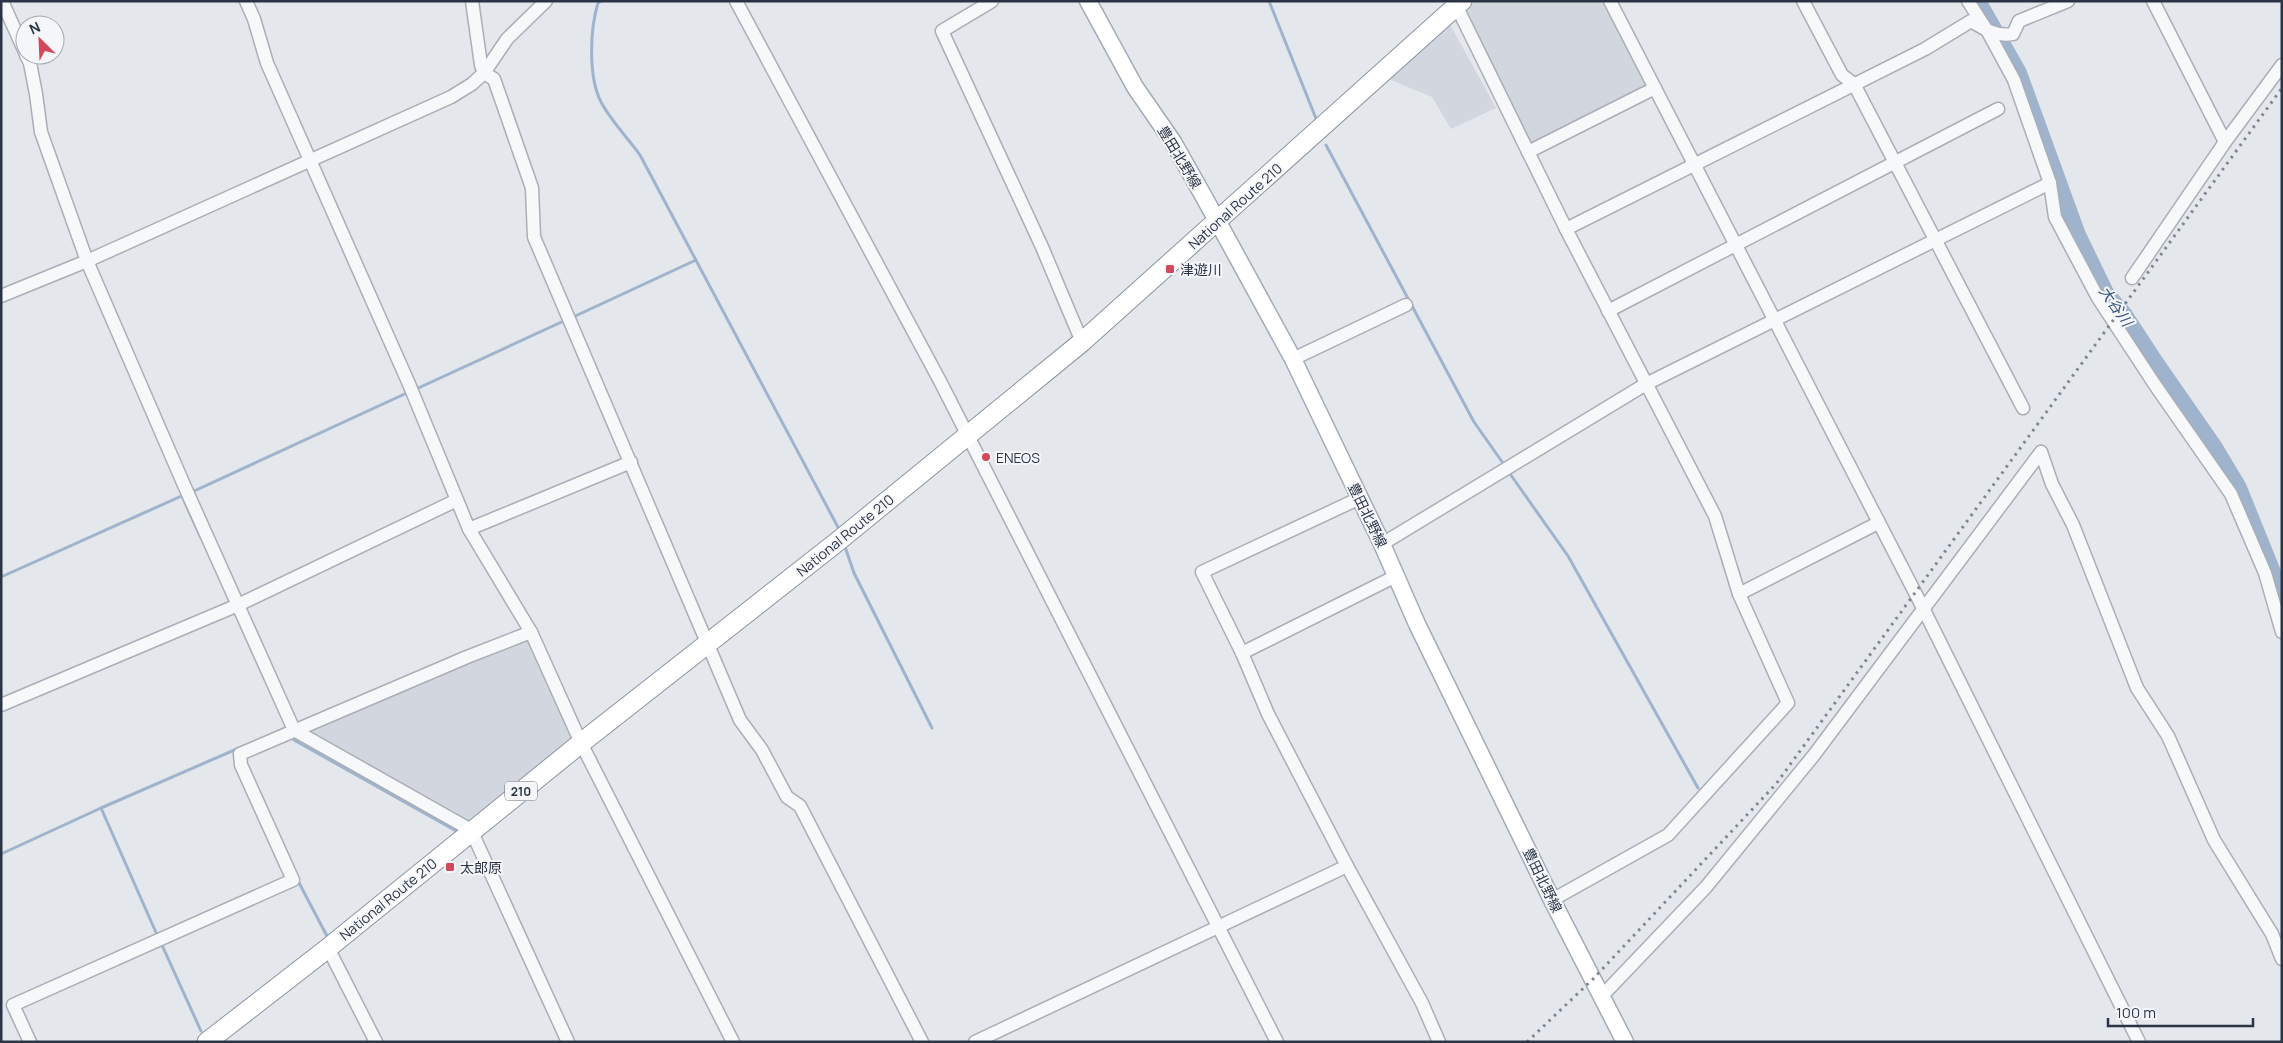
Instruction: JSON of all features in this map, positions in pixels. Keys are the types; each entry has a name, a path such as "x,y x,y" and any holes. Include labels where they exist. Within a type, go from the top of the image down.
{"highway":[{"name":"National Route 210","path":"206,1042 328,948 471,830 844,537 968,437 1082,342 1218,222 1457,3"}],"main road":[{"name":"豊田北野線","path":"1088,1 1135,87 1173,142 1293,359 1552,900 1625,1042"}],"street":[{"path":"2,1 15,30"},
{"path":"246,1 254,19 267,63 409,384 470,529 531,632 581,743 733,1042"},
{"path":"472,1 484,73 494,79 532,188 534,237 740,720 762,750 787,796 800,806 922,1042"},
{"path":"1,296 87,261 309,159 450,97 472,84 484,73 507,39 546,1"},
{"path":"736,1 968,437 1277,1042"},
{"path":"992,1 942,31 1042,247 1082,342"},
{"path":"1610,1 1923,608 2139,1042"},
{"path":"1803,1 1842,75 1854,84 2023,408"},
{"path":"1967,1 1971,21 1988,32 2006,35 2013,34 2019,21 2068,1"},
{"path":"1967,1 1988,32 2014,80 2050,183 2056,217 2098,298 2155,385 2231,494 2265,573 2282,632"},
{"path":"2153,1 2225,142"},
{"path":"1457,3 1566,229 1715,516 1739,594 1788,703 1668,835 1552,900"},
{"path":"1566,229 1694,163 1751,137 1925,49 1971,21"},
{"path":"30,65 41,132 87,261 294,730 471,830 568,1042"},
{"path":"2132,278 2225,142 2282,65"},
{"path":"1528,152 1655,88"},
{"path":"1608,311 1998,108"},
{"path":"1382,544 1646,384 2050,183"},
{"path":"1293,359 1406,305"},
{"path":"1602,996 1706,887 1814,755 2042,452 2052,484 2073,525 2137,688 2168,736 2214,840 2272,934 2282,960"},
{"path":"470,529 631,462"},
{"path":"1360,498 1202,572 1242,653 1268,714 1347,866 1422,1003 1439,1042"},
{"path":"1,705 238,605 457,500"},
{"path":"1739,594 1878,522"},
{"path":"1242,653 1396,576"},
{"path":"30,1042 13,1005 294,880 241,765 240,754 531,632"},
{"path":"975,1042 1074,993 1218,928 1347,866"},
{"path":"328,948 376,1042"}],"shaded area":[{"path":"1469,1 1601,1 1648,86 1529,147 1462,9"},
{"path":"1448,21 1496,108 1451,129 1432,97 1386,78"},
{"path":"531,632 581,743 471,830 294,730"}],"waterway":[{"path":"601,1 598,3 595,14 592,39 592,67 601,102 640,155 840,531"},
{"path":"1269,1 1317,121"},
{"name":"大谷川","path":"1977,1 2018,73 2077,235 2105,293 2123,314 2214,448 2238,488 2282,597"},
{"path":"1326,145 1474,422 1505,466"},
{"path":"571,318 696,260"},
{"path":"414,390 566,320"},
{"path":"192,492 409,392"},
{"path":"1508,471 1568,556 1698,788"},
{"path":"1,577 186,494"},
{"path":"182,496 201,538"},
{"path":"844,544 854,573 932,728"},
{"path":"292,734 294,740 458,832"},
{"path":"101,808 239,748"},
{"path":"1,854 101,808 158,937"},
{"path":"297,879 328,938"},
{"path":"161,943 201,1031"}],"railway":[{"path":"1527,1042 1593,979 1776,784 2282,88"}],"place":[{"name":"津遊川","path":"1170,269"},
{"name":"ENEOS","path":"986,457"},
{"name":"太郎原","path":"450,867"}]}
